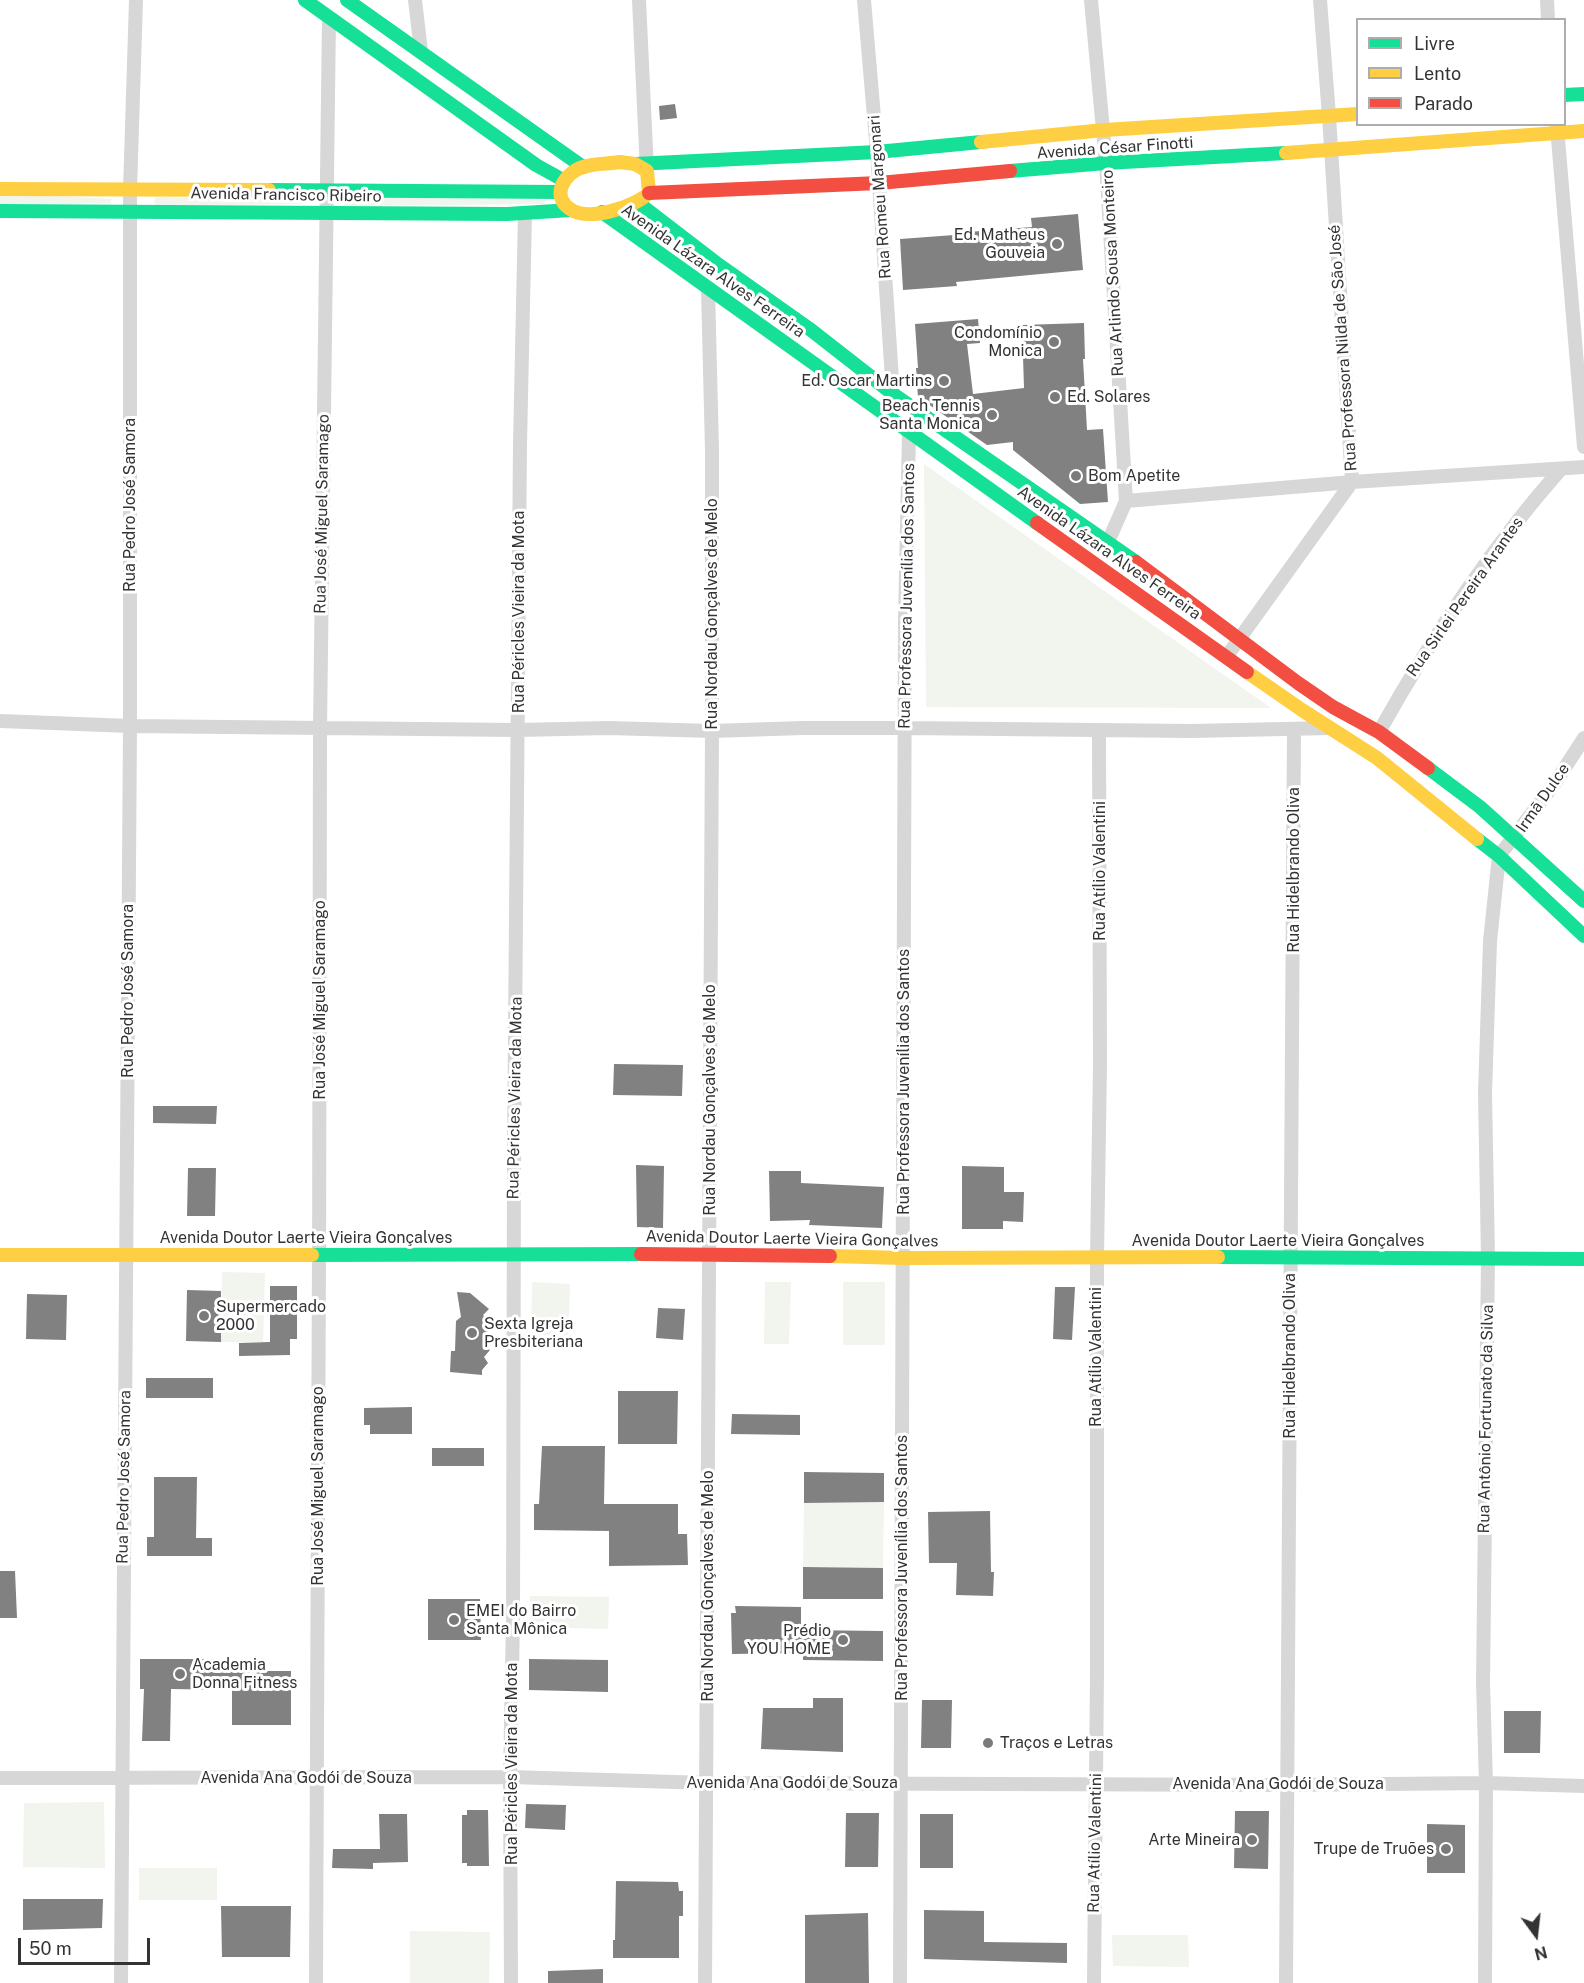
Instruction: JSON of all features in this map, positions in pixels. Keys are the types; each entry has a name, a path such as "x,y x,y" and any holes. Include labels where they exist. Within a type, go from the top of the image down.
{"main road":[{"path":"305,0 562,186"},
{"path":"347,0 583,167 572,172 562,186 562,198 571,210"},
{"path":"1566,95 1584,94"},
{"name":"Avenida César Finotti","path":"583,167 620,162 643,166 877,152 1104,130 1356,114"},
{"name":"Avenida César Finotti","path":"649,193 879,183 1106,163 1331,151 1557,129 1584,131"},
{"path":"602,212 637,202 649,193 650,180 643,166"},
{"name":"Avenida Francisco Ribeiro","path":"0,189 326,192 562,186"},
{"name":"Avenida Lázara Alves Ferreira","path":"637,202 893,394 1108,542 1333,707 1379,732 1480,807 1584,901"},
{"name":"Avenida Francisco Ribeiro","path":"0,210 525,213 571,210 583,213 602,212"},
{"name":"Avenida Lázara Alves Ferreira","path":"602,212 1019,510 1330,728 1377,758 1499,856 1584,936"},
{"path":"1019,510 1032,490"},
{"name":"Avenida Doutor Laerte Vieira Gonçalves","path":"0,1255 710,1254 903,1258 1097,1256 1584,1260"}],"street":[{"name":"Rua Pedro José Samora","path":"121,1983 130,726 130,190 136,0"},
{"path":"415,0 421,51"},
{"path":"639,0 643,166"},
{"name":"Rua Romeu Margonari","path":"864,0 877,152 893,394"},
{"name":"Rua Arlindo Sousa Monteiro","path":"1091,0 1104,130 1126,501 1108,542"},
{"name":"Rua Professora Nilda de São José","path":"1227,656 1352,482 1320,0"},
{"path":"1547,0 1548,18"},
{"name":"Rua José Miguel Saramago","path":"316,1983 320,728 329,18"},
{"path":"1557,129 1584,447"},
{"name":"Rua Péricles Vieira da Mota","path":"511,1983 510,1777 513,1619 520,432 525,213"},
{"name":"Rua Nordau Gonçalves de Melo","path":"705,1983 712,731 708,288"},
{"name":"Rua Professora Juvenília dos Santos","path":"900,1983 905,728 909,432"},
{"path":"1126,501 1584,466"},
{"name":"Rua Sirlei Pereira Arantes","path":"1379,732 1421,658 1473,581 1532,502 1561,469"},
{"path":"0,721 130,726 518,730 1330,728"},
{"name":"Rua Hidelbrando Oliva","path":"1286,1983 1294,729"},
{"name":"Rua Atílio Valentini","path":"1094,1983 1100,1064 1099,730"},
{"name":"Irmã Dulce","path":"1499,856 1584,738"},
{"name":"Rua Antônio Fortunato da Silva","path":"1485,1983 1486,1783 1483,1682 1488,1258 1486,1070 1490,941 1499,856"},
{"name":"Avenida Ana Godói de Souza","path":"0,1778 510,1777 707,1783 1287,1785 1486,1783 1584,1786"}],"shaded area":[{"path":"0,193 112,199 110,203 0,206"},
{"path":"156,197 305,200 304,204 156,206 154,202"},
{"path":"344,197 546,200 544,204 345,206 342,202"},
{"path":"924,464 1271,708 926,707"},
{"path":"222,1272 265,1273 263,1342 221,1342"},
{"path":"532,1282 570,1284 568,1345 531,1344"},
{"path":"765,1282 791,1282 789,1344 764,1344"},
{"path":"843,1282 885,1282 885,1345 843,1345"},
{"path":"884,1502 883,1568 803,1567 804,1503"},
{"path":"530,1596 609,1597 608,1629 529,1627"},
{"path":"104,1802 105,1868 23,1867 24,1803"},
{"path":"139,1868 217,1868 217,1900 139,1900"},
{"path":"410,1931 490,1932 489,1983 410,1983"},
{"path":"1112,1935 1188,1935 1189,1967 1113,1966"}],"building":[{"path":"675,104 677,118 660,120 659,106"},
{"path":"1078,214 1083,270 956,282 957,286 903,290 900,239 1032,227 1031,218"},
{"path":"978,319 980,343 967,344 973,394 1024,388 1022,325 1084,323 1085,359 1083,359 1087,430 1103,429 1108,502 1080,504 1013,450 1013,442 987,445 918,397 915,324"},
{"path":"614,1064 683,1065 682,1096 613,1095"},
{"path":"153,1106 217,1106 216,1124 153,1123"},
{"path":"636,1165 664,1166 663,1228 637,1227"},
{"path":"962,1166 1004,1167 1004,1192 1024,1192 1023,1222 1003,1221 1003,1229 962,1229"},
{"path":"188,1168 216,1168 215,1216 187,1216"},
{"path":"769,1171 801,1171 801,1183 884,1187 882,1228 809,1225 810,1220 770,1221"},
{"path":"270,1286 297,1286 297,1339 290,1339 290,1355 239,1356 239,1343 270,1342"},
{"path":"1055,1287 1075,1287 1072,1340 1053,1339"},
{"name":"Supermercado 2000","path":"187,1290 221,1291 221,1342 186,1341"},
{"name":"Sexta Igreja Presbiteriana","path":"457,1292 470,1293 489,1309 483,1315 490,1322 485,1328 492,1337 484,1344 490,1350 484,1357 488,1363 482,1370 482,1375 450,1372 451,1351 455,1351 456,1321 461,1317"},
{"path":"27,1294 67,1295 66,1340 26,1339"},
{"path":"658,1308 685,1309 683,1340 656,1338"},
{"path":"146,1378 213,1378 213,1398 146,1398"},
{"path":"618,1391 678,1391 677,1444 618,1444"},
{"path":"412,1407 412,1434 370,1434 370,1425 364,1425 364,1408"},
{"path":"732,1414 800,1415 800,1435 731,1434"},
{"path":"542,1446 605,1446 604,1504 678,1504 678,1534 687,1534 688,1565 609,1566 609,1531 534,1530 534,1504 539,1504"},
{"path":"432,1448 484,1448 484,1466 432,1466"},
{"path":"804,1472 884,1473 884,1502 804,1503"},
{"path":"154,1477 197,1477 196,1538 212,1538 212,1556 147,1556 147,1537 154,1537"},
{"path":"990,1511 991,1572 994,1572 993,1596 956,1595 957,1563 929,1563 928,1512"},
{"path":"803,1567 883,1568 883,1599 803,1599"},
{"path":"0,1571 15,1571 17,1618 0,1618"},
{"name":"EMEI do Bairro Santa Mônica","path":"428,1599 480,1599 481,1640 428,1640"},
{"path":"735,1606 801,1607 801,1630 883,1631 883,1661 803,1660 803,1653 732,1654 731,1613 736,1613"},
{"path":"140,1659 219,1659 219,1671 291,1671 291,1725 232,1725 232,1690 171,1689 170,1741 142,1741 144,1689 140,1689"},
{"path":"529,1659 608,1660 608,1692 529,1690"},
{"path":"813,1698 843,1698 843,1752 761,1749 763,1708 813,1708"},
{"path":"922,1700 952,1700 951,1748 921,1748"},
{"path":"1504,1711 1541,1711 1540,1753 1504,1753"},
{"path":"526,1804 566,1805 565,1830 525,1828"},
{"path":"467,1810 488,1810 489,1866 467,1866 467,1863 462,1863 462,1815 467,1815"},
{"name":"Arte Mineira","path":"1235,1811 1269,1811 1268,1869 1234,1868"},
{"path":"846,1813 879,1813 878,1867 845,1867"},
{"path":"379,1814 407,1814 408,1862 373,1863 373,1869 332,1868 333,1849 380,1849"},
{"path":"920,1814 953,1814 953,1868 920,1868"},
{"name":"Trupe de Truões","path":"1427,1824 1465,1825 1465,1873 1427,1873"},
{"path":"616,1881 678,1882 679,1891 683,1891 683,1916 679,1916 679,1958 613,1958"},
{"path":"23,1899 103,1899 102,1928 23,1930"},
{"path":"221,1906 291,1906 290,1957 222,1957"},
{"path":"924,1910 984,1911 984,1942 1067,1943 1067,1963 924,1959"},
{"path":"868,1913 869,1983 805,1983 805,1915"},
{"path":"603,1969 603,1983 548,1983 548,1971"}],"traffic: fast":[{"path":"305,0 536,165 563,180"},
{"path":"347,0 583,167"},
{"path":"1566,95 1584,94"},
{"path":"635,164 877,152 981,142"},
{"path":"1010,171 1286,153"},
{"path":"269,190 560,192"},
{"path":"637,202 719,265 811,330 893,394 1136,562"},
{"path":"0,211 507,214 571,210"},
{"path":"602,212 1037,523"},
{"path":"1428,768 1480,807 1584,901"},
{"path":"1477,839 1499,856 1584,936"},
{"path":"312,1255 641,1254"},
{"path":"1218,1257 1584,1259"}],"traffic: slow":[{"path":"981,142 1104,130 1356,114"},
{"path":"1286,153 1584,131"},
{"path":"620,162 635,164 647,171 649,193 622,208 599,213 578,213 564,203 561,197 562,185 576,170 597,164 620,162"},
{"path":"0,189 269,190"},
{"path":"1247,672 1377,758 1477,839"},
{"path":"0,1255 312,1255"},
{"path":"830,1256 903,1258 1218,1257"}],"traffic: jam":[{"path":"649,193 879,183 1010,171"},
{"path":"1037,523 1247,672"},
{"path":"1136,562 1298,683 1333,707 1379,732 1428,768"},
{"path":"641,1254 830,1256"}],"place":[{"name":"Ed. Matheus Gouveia","path":"1057,244"},
{"name":"Condomínio Monica","path":"1054,342"},
{"name":"Ed. Oscar Martins","path":"944,381"},
{"name":"Ed. Solares","path":"1055,397"},
{"name":"Beach Tennis Santa Monica","path":"992,415"},
{"name":"Bom Apetite","path":"1076,476"},
{"name":"Supermercado 2000","path":"204,1316"},
{"name":"Sexta Igreja Presbiteriana","path":"472,1333"},
{"name":"EMEI do Bairro Santa Mônica","path":"454,1620"},
{"name":"Prédio YOU HOME","path":"843,1640"},
{"name":"Academia Donna Fitness","path":"180,1674"},
{"name":"Traços e Letras","path":"988,1743"},
{"name":"Arte Mineira","path":"1252,1840"},
{"name":"Trupe de Truões","path":"1446,1849"}]}
